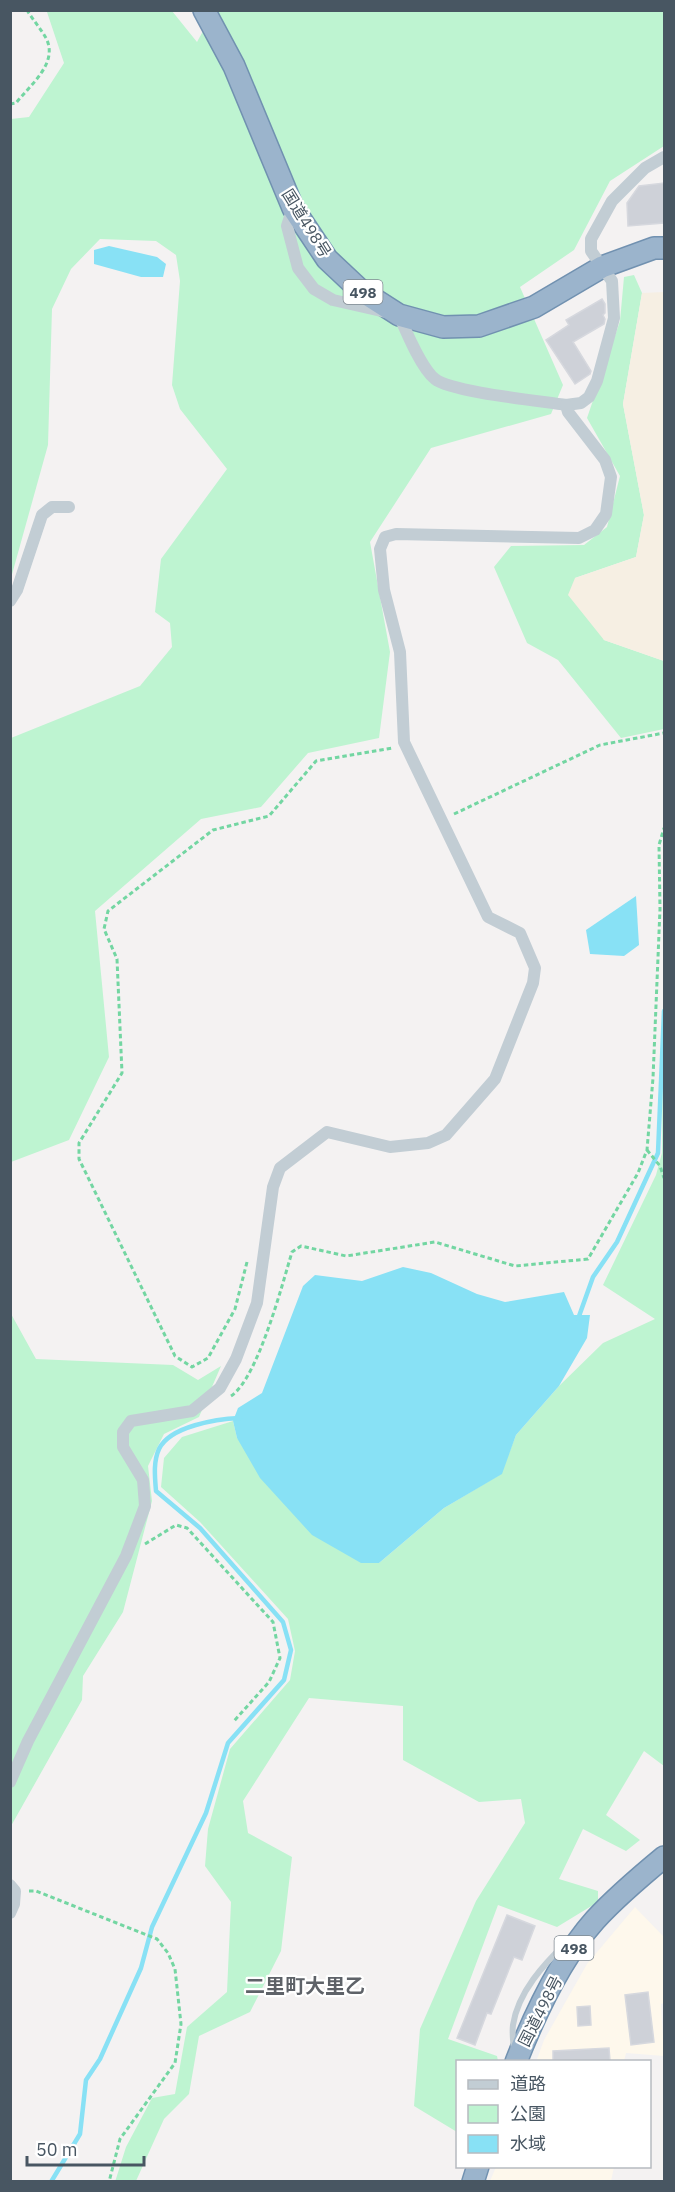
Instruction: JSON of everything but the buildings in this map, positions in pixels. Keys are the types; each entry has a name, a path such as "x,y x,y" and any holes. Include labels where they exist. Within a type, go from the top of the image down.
{"highway":[{"name":"国道498号","path":"204,10 234,66 293,208 327,259 360,290 399,315 443,327 479,326 534,307 602,267 654,248 664,248"},
{"name":"国道498号","path":"515,2060 532,2019 573,1950 595,1920 664,1857"}],"street":[{"path":"293,208 287,226 298,268 314,289 333,300 399,315 412,346 434,379 452,387 566,405 581,403 589,397 597,381 614,318 612,281 591,251 591,239 612,201 645,168 664,157"},
{"path":"10,1782 28,1741 126,1556 145,1506 143,1480 123,1447 123,1431 132,1420 192,1412 220,1388 236,1359 257,1303 273,1186 280,1168 327,1132 390,1147 428,1143 446,1135 495,1079 533,983 535,968 520,933 488,917 404,742 400,652 384,590 380,549 386,537 396,534 579,538 595,530 606,513 611,477 605,460 568,412 566,405"},
{"path":"10,601 42,515 52,507 69,507"},
{"path":"10,1913 14,1904 13,1888"}],"path":[{"path":"10,104 16,103 47,65 50,52 47,39 27,10"},
{"path":"441,820 600,746 664,733"},
{"path":"250,1252 235,1309 208,1358 192,1367 176,1356 79,1159 79,1143 122,1073 117,959 104,929 108,910 213,830 269,816 316,761 394,748 404,742"},
{"path":"225,1400 241,1390 267,1333 292,1252 301,1246 346,1256 435,1242 515,1266 588,1259 638,1173 647,1150 653,1078 659,943 659,845 664,828"},
{"path":"647,1150 660,1166 664,1178"},
{"path":"126,1556 176,1525 187,1528 273,1622 280,1658 268,1682 234,1721"},
{"path":"13,1888 36,1891 156,1939 168,1953 175,1969 181,2024 175,2063 120,2139 109,2181"}],"shaded area":[{"path":"635,1907 664,1937 664,2003 661,2004 664,2056 626,2053 624,2060 537,2060 544,2040 587,1964"},
{"path":"495,2168 614,2168 611,2181 490,2181"}],"green space":[{"path":"48,11 172,11 197,42 214,11 664,11 664,146 610,181 574,250 520,287 563,385 551,414 431,448 370,542 390,652 379,738 308,753 261,807 201,819 95,911 109,1057 69,1140 11,1162 11,738 140,686 172,647 170,623 155,612 161,559 227,469 180,409 172,385 180,281 176,255 156,241 100,239 71,269 52,309 48,445 11,578 11,119 29,117 64,63"},
{"path":"634,275 642,293 623,404 644,515 636,557 575,578 604,640 664,661 664,729 621,738 558,660 527,643 494,567 511,546 584,545 607,527 620,476 587,418 620,321 624,277"},
{"path":"664,855 664,1766 644,1751 606,1815 640,1840 626,1851 583,1829 559,1879 598,1891 598,1902 557,1927 498,1905 448,2039 497,2056 498,2060 456,2060 456,2131 414,2106 420,2029 476,1901 525,1823 521,1799 479,1802 403,1760 403,1706 309,1698 243,1801 248,1833 292,1857 281,1951 250,2012 199,2036 189,2094 164,2119 136,2181 115,2182 126,2147 152,2098 175,2094 187,2027 227,1992 231,1902 205,1866 208,1829 230,1749 290,1680 295,1651 288,1619 200,1522 161,1487 164,1458 182,1437 233,1421 237,1438 379,1563 444,1508 501,1474 516,1435 559,1386 603,1343 655,1319 603,1285 656,1175 662,1153"},
{"path":"10,1312 36,1359 173,1365 198,1380 221,1366 199,1417 164,1434 148,1466 152,1501 123,1612 83,1676 82,1700 11,1826"}],"sand":[{"path":"664,292 664,661 604,640 568,595 575,578 636,557 644,515 623,404 642,293"}],"water":[{"path":"109,246 157,257 166,264 163,277 141,277 94,264 94,250"},
{"path":"636,896 639,945 624,956 590,954 586,930"},
{"path":"403,1267 431,1273 477,1294 505,1302 564,1292 574,1315 590,1315 587,1338 559,1386 516,1435 502,1474 444,1508 379,1563 361,1563 312,1535 260,1478 237,1438 233,1421 238,1408 262,1393 303,1286 315,1275 362,1281"}],"waterway":[{"path":"578,1319 593,1277 617,1242 658,1153 664,1011"},
{"path":"51,2182 80,2134 86,2080 100,2059 141,1968 152,1927 206,1813 228,1743 284,1680 291,1650 283,1622 200,1528 156,1491 156,1459 165,1441 183,1429 195,1425 240,1418"}],"district":[{"name":"二里町大里乙","path":"305,1985"}]}
